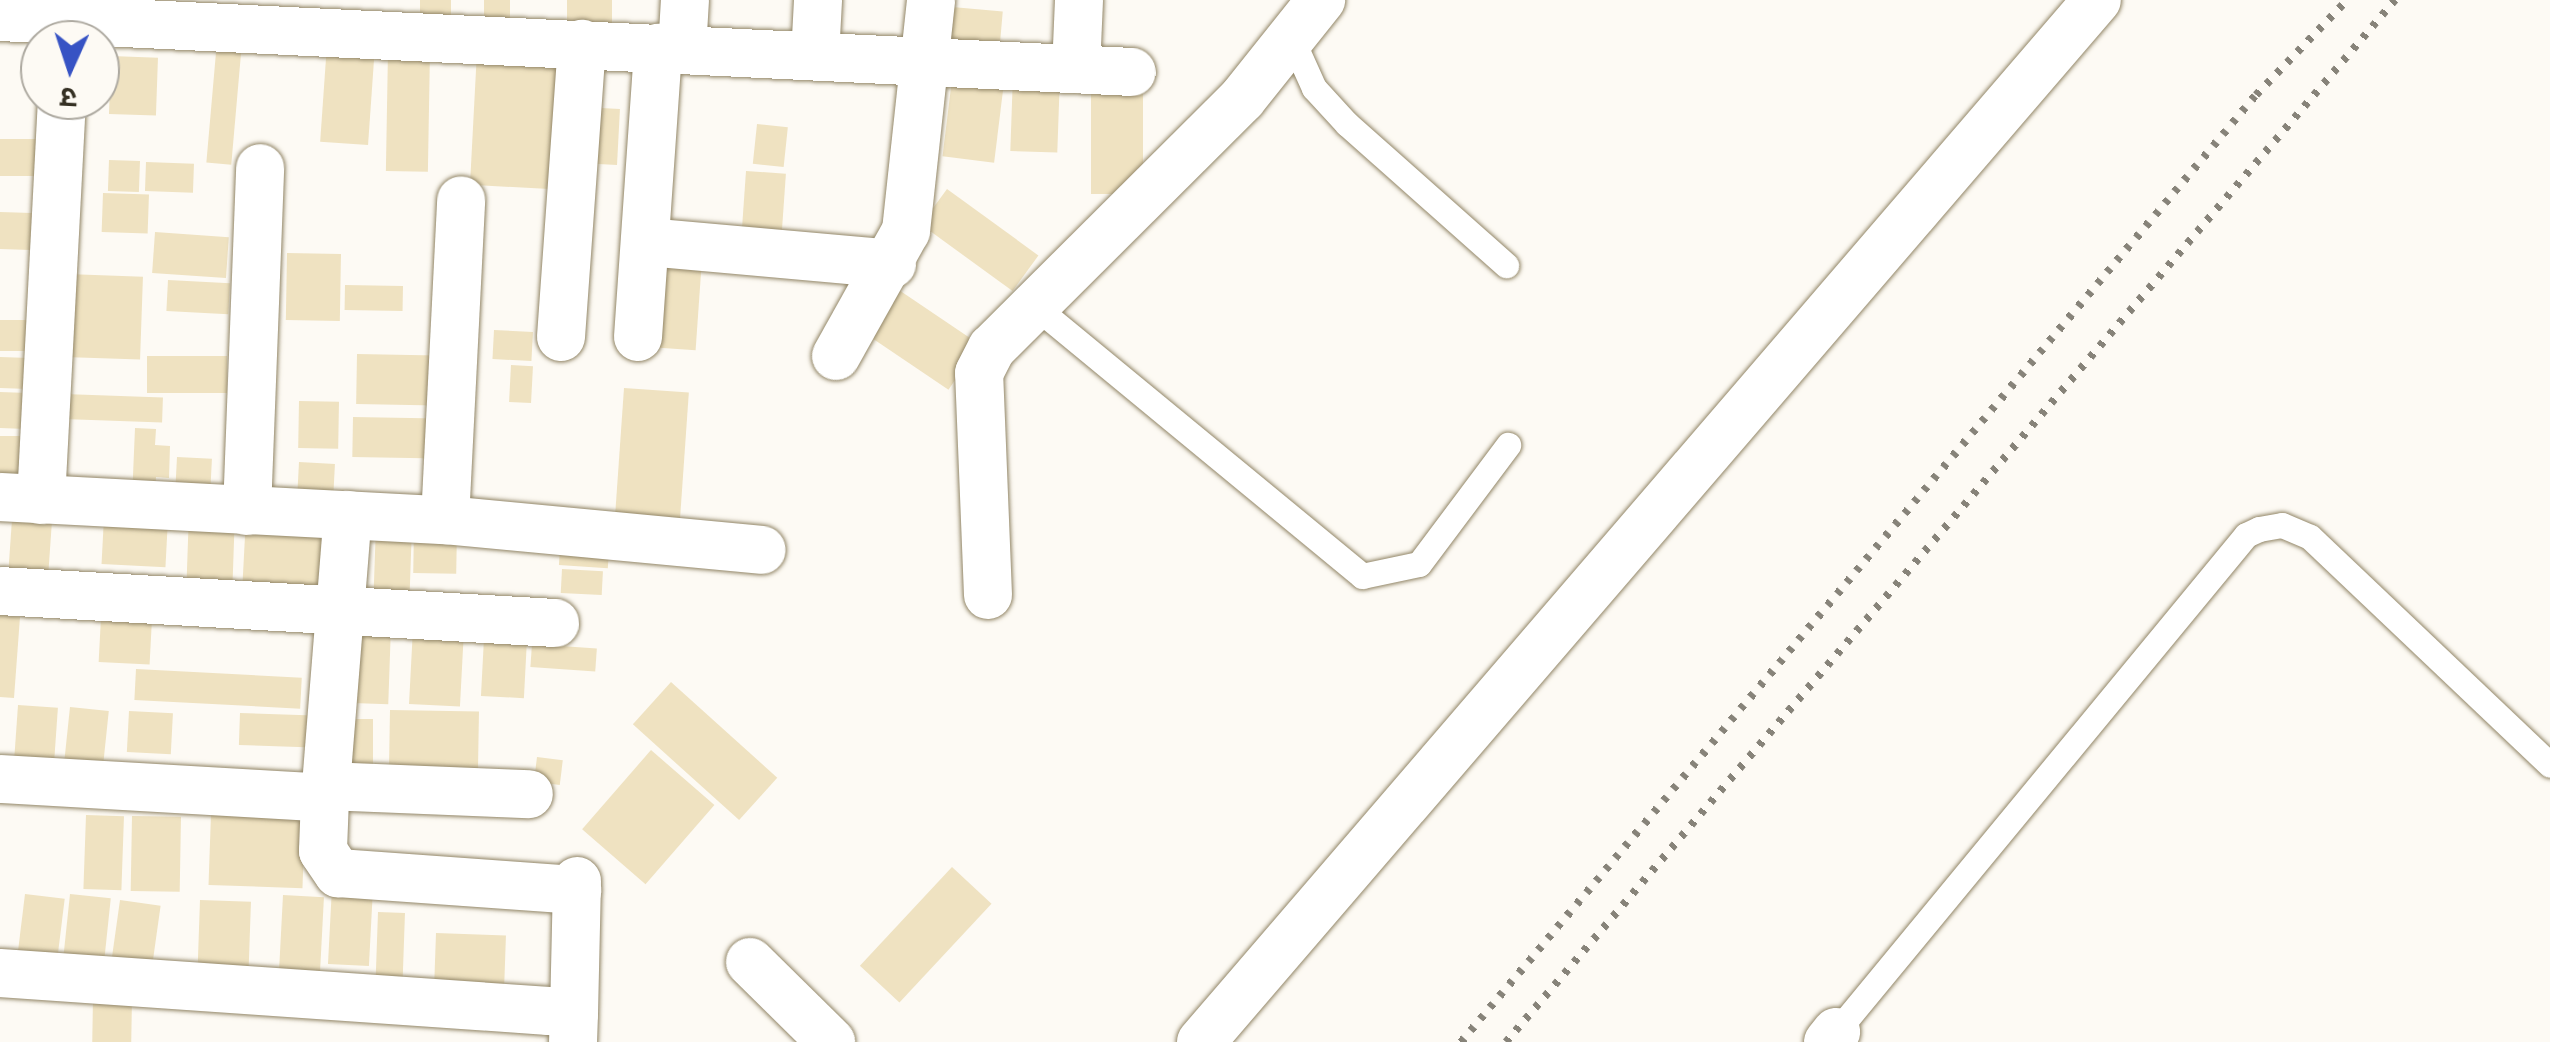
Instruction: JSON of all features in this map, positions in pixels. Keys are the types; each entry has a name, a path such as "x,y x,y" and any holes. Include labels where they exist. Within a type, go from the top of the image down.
{"street":[{"path":"638,336 670,49 686,0"},
{"path":"815,56 818,0"},
{"path":"836,356 892,264 914,198 931,0"},
{"path":"1076,70 1079,0"},
{"path":"988,595 979,373 992,348 1242,99 1321,0"},
{"path":"1201,1042 2097,0"},
{"path":"120,26 261,13 582,44 1132,72"},
{"path":"561,337 582,44"},
{"path":"60,120 21,498 445,520 762,550"},
{"path":"247,510 260,168"},
{"path":"445,520 460,200"},
{"path":"647,242 892,264"},
{"path":"0,974 573,1028 577,886 338,873 324,851 348,515"},
{"path":"0,591 339,616 555,623"},
{"path":"0,779 326,792 529,794"},
{"path":"750,962 831,1042"}],"lane":[{"path":"1291,38 1314,88 1347,124 1506,265"},
{"path":"1036,306 1362,576 1418,564 1508,445"},
{"path":"1832,1037 2246,535 2259,528 2282,525 2310,537 2550,765"}],"building":[{"path":"420,0 451,0 451,32 420,32"},
{"path":"484,0 510,0 510,28 484,28"},
{"path":"567,0 612,0 612,31 567,31"},
{"path":"941,6 1003,11 1000,48 938,43"},
{"path":"217,41 242,43 231,165 206,163"},
{"path":"327,44 375,47 368,145 320,142"},
{"path":"388,50 430,51 428,172 386,171"},
{"path":"477,51 561,55 554,189 470,185"},
{"path":"120,56 158,58 156,116 120,114"},
{"path":"953,71 1005,77 994,163 943,156"},
{"path":"1013,74 1060,76 1057,153 1010,151"},
{"path":"1091,83 1143,83 1143,194 1091,194"},
{"path":"582,107 620,109 617,165 579,163"},
{"path":"757,124 788,127 784,167 753,164"},
{"path":"0,139 40,139 40,176 0,176"},
{"path":"109,160 140,161 139,192 108,191"},
{"path":"146,162 194,164 193,193 145,191"},
{"path":"746,171 786,174 781,250 741,247"},
{"path":"947,189 1038,255 1013,291 921,225"},
{"path":"103,193 149,195 148,234 102,232"},
{"path":"0,212 32,213 31,250 0,249"},
{"path":"155,232 229,237 226,278 152,273"},
{"path":"287,253 341,254 340,321 286,320"},
{"path":"651,257 702,261 696,350 645,347"},
{"path":"67,274 143,277 140,360 64,357"},
{"path":"168,280 230,283 228,314 166,311"},
{"path":"345,285 403,286 403,311 345,310"},
{"path":"893,286 979,344 948,390 862,332"},
{"path":"0,320 34,320 34,351 0,351"},
{"path":"494,330 533,332 531,361 492,359"},
{"path":"357,354 437,355 436,405 356,404"},
{"path":"147,356 227,356 227,393 147,393"},
{"path":"0,357 30,358 29,389 0,388"},
{"path":"511,365 533,366 531,403 509,402"},
{"path":"624,388 689,393 680,522 615,518"},
{"path":"0,392 28,393 27,429 0,428"},
{"path":"64,394 163,397 162,422 63,419"},
{"path":"299,401 339,402 338,449 298,448"},
{"path":"353,417 439,419 438,458 352,457"},
{"path":"135,428 156,429 155,445 170,446 169,478 156,477 155,500 132,499"},
{"path":"0,436 22,436 22,477 0,477"},
{"path":"177,457 212,459 210,501 175,499"},
{"path":"299,462 335,464 333,499 297,497"},
{"path":"13,505 53,508 47,588 7,585"},
{"path":"189,512 235,514 232,601 186,599"},
{"path":"104,517 168,520 165,567 102,564"},
{"path":"246,517 335,522 331,605 242,600"},
{"path":"376,525 412,526 409,599 373,598"},
{"path":"414,528 457,529 456,574 413,573"},
{"path":"561,535 610,538 608,568 559,565"},
{"path":"562,569 603,571 602,595 561,593"},
{"path":"0,615 20,617 14,698 0,697"},
{"path":"101,617 152,620 150,665 99,662"},
{"path":"355,625 391,626 388,704 352,703"},
{"path":"413,628 464,631 460,707 409,704"},
{"path":"484,638 527,640 524,698 481,696"},
{"path":"532,644 597,649 595,671 530,667"},
{"path":"136,669 302,678 300,709 134,700"},
{"path":"671,682 777,778 739,820 633,724"},
{"path":"18,705 58,708 53,781 13,778"},
{"path":"70,707 109,711 101,782 63,778"},
{"path":"390,710 479,712 478,775 389,773"},
{"path":"129,711 173,713 171,754 127,752"},
{"path":"240,713 314,716 313,748 239,745"},
{"path":"352,719 373,719 373,770 352,770"},
{"path":"651,750 714,805 646,884 582,829"},
{"path":"537,757 563,760 560,785 534,782"},
{"path":"211,814 305,817 302,888 209,885"},
{"path":"86,815 124,816 121,890 83,889"},
{"path":"132,816 181,817 180,892 131,891"},
{"path":"952,867 991,904 899,1003 860,966"},
{"path":"332,887 373,889 369,966 328,964"},
{"path":"25,894 65,899 55,975 16,970"},
{"path":"70,894 111,898 102,980 61,976"},
{"path":"283,895 324,897 320,977 279,975"},
{"path":"120,900 161,906 150,981 109,975"},
{"path":"200,900 251,902 248,986 197,984"},
{"path":"378,912 405,913 403,979 376,978"},
{"path":"436,933 506,935 504,992 434,990"},
{"path":"93,998 132,999 131,1042 92,1042"}],"railway":[{"path":"1461,1042 2256,95 2347,0"},
{"path":"1506,1042 2395,0"}]}
